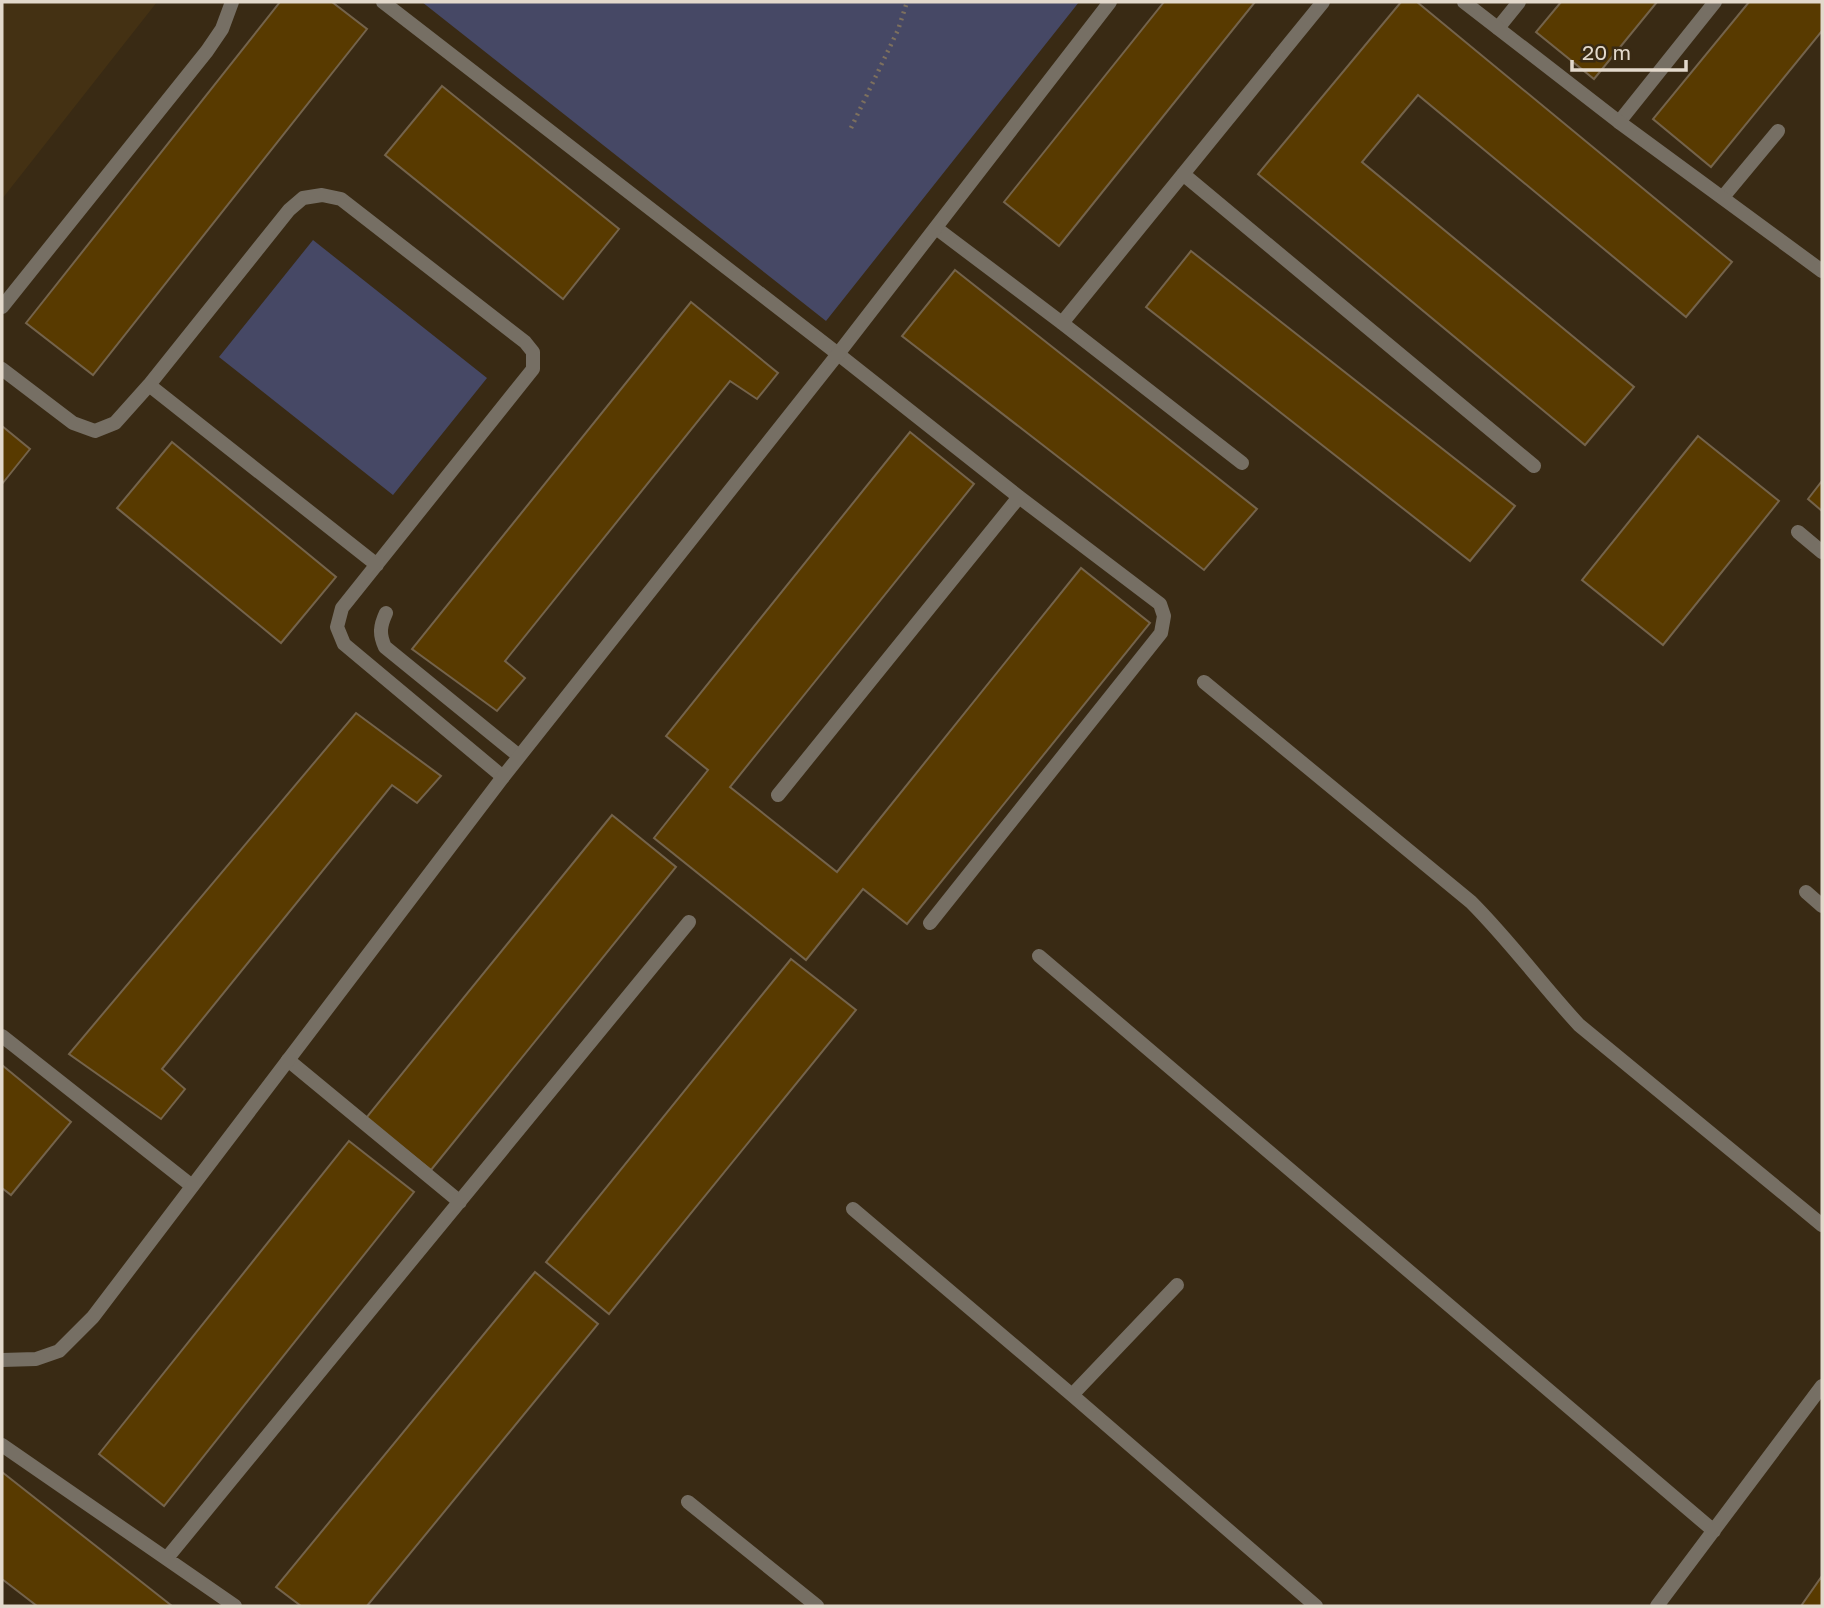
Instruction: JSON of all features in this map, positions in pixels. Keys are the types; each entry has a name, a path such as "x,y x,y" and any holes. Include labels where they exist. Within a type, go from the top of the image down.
{"street":[{"path":"2,307 208,51 222,29 232,2"},
{"path":"383,2 1160,604 1164,616 1161,633 930,923"},
{"path":"2,1360 36,1359 59,1351 93,1317 519,756 838,354 1110,2"},
{"path":"1062,323 1323,2"},
{"path":"1464,2 1619,122 1822,271"},
{"path":"1498,28 1519,2"},
{"path":"1619,122 1715,2"},
{"path":"1723,197 1778,131"},
{"path":"1183,174 1534,466"},
{"path":"2,369 72,423 95,432 115,423 149,385 289,210 303,198 322,195 341,199 525,342 533,352 533,369 342,608 337,627 344,644 503,777"},
{"path":"936,228 1242,463"},
{"path":"149,385 377,565"},
{"path":"778,795 1019,497"},
{"path":"1798,531 1822,552"},
{"path":"386,613 380,625 384,648 519,756"},
{"path":"1204,682 1471,902 1501,932 1546,989 1579,1025 1822,1224"},
{"path":"1806,892 1822,906"},
{"path":"167,1558 689,922"},
{"path":"1039,956 1714,1531"},
{"path":"2,1036 192,1186"},
{"path":"288,1060 460,1202"},
{"path":"853,1209 1316,1606"},
{"path":"1072,1395 1177,1285"},
{"path":"1657,1606 1822,1387"},
{"path":"2,1445 235,1606"},
{"path":"688,1502 817,1606"}],"path":[{"path":"851,128 898,30 907,2"}],"shaded area":[{"path":"2,2 157,2 2,199"},
{"path":"422,2 1079,2 826,321"},
{"path":"313,240 487,378 393,495 219,357"}],"building":[{"path":"280,2 332,2 367,29 93,375 26,323"},
{"path":"1164,2 1255,2 1059,246 1004,202"},
{"path":"1401,2 1417,2 1732,262 1686,317 1418,95 1362,162 1634,387 1585,445 1258,174"},
{"path":"1561,2 1657,2 1594,79 1536,32"},
{"path":"1749,2 1822,2 1822,31 1711,167 1653,119"},
{"path":"442,86 619,229 563,299 385,155"},
{"path":"1191,251 1515,506 1470,561 1146,307"},
{"path":"955,270 1257,509 1204,570 902,336"},
{"path":"691,302 778,373 757,399 730,381 505,661 525,678 497,711 412,649"},
{"path":"2,426 30,449 2,484"},
{"path":"910,432 974,484 730,787 837,872 1081,568 1150,623 907,924 863,889 806,960 654,838 708,770 666,736"},
{"path":"1698,436 1779,501 1663,645 1582,580"},
{"path":"172,442 336,577 281,643 117,508"},
{"path":"1822,481 1822,511 1808,499"},
{"path":"356,713 441,776 417,803 392,785 162,1069 185,1089 161,1119 69,1054"},
{"path":"612,815 676,867 431,1170 366,1118"},
{"path":"791,959 856,1010 609,1314 546,1262"},
{"path":"2,1065 71,1122 11,1195 2,1188"},
{"path":"349,1141 414,1192 164,1506 99,1454"},
{"path":"535,1272 598,1324 367,1606 301,1606 276,1587"},
{"path":"2,1472 172,1606 37,1606 2,1579"},
{"path":"1822,1576 1822,1606 1801,1606"}]}
